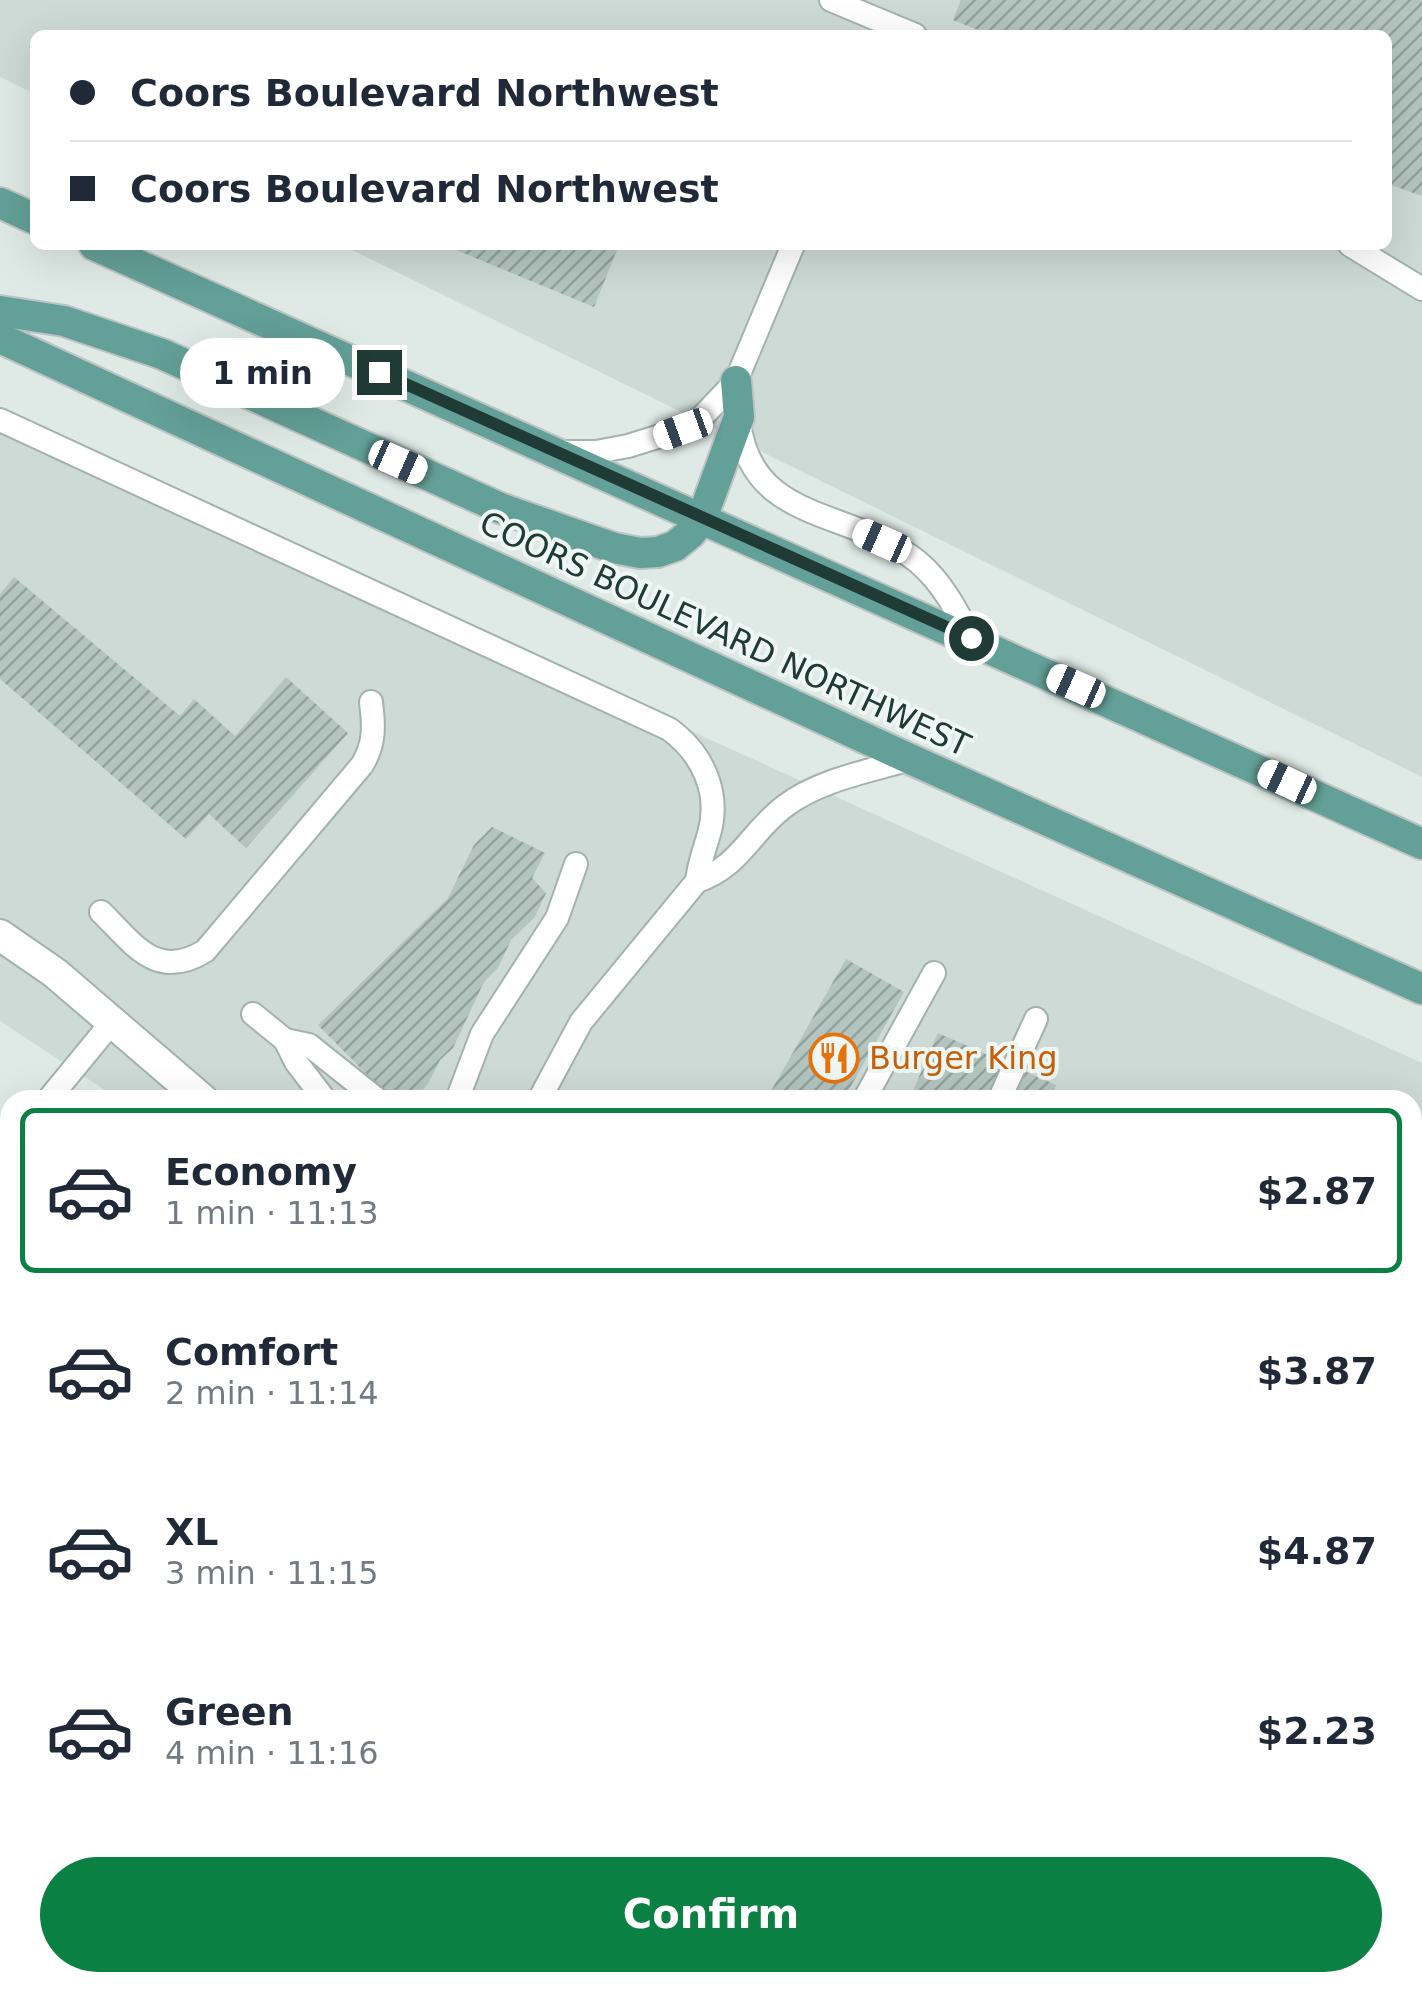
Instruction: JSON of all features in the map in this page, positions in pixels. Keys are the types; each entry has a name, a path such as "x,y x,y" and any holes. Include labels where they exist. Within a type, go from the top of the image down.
{"main road":[{"path":"0,203 30,216"},
{"path":"105,250 971,638 1407,826 1422,844"},
{"path":"0,312 64,321 162,354 500,508 614,548 658,552 675,546 702,518 738,417 736,381"},
{"name":"COORS BOULEVARD NORTHWEST","path":"0,338 910,759 1422,989"}],"street":[{"path":"0,936 56,974 191,1090"}],"lane":[{"path":"831,0 884,29"},
{"path":"557,452 596,452 628,446 683,429 702,417 736,381 791,250"},
{"path":"1358,250 1422,289"},
{"path":"738,417 747,460 762,481 776,494 918,561 950,598 971,638"},
{"path":"0,420 669,729 686,742 710,783 709,832 699,857 697,880"},
{"path":"101,912 147,956 159,962 190,960 204,951 362,766 372,749 371,702"},
{"path":"545,1090 582,1022 697,880 719,873 789,803 818,789 910,759"},
{"path":"461,1090 482,1034 557,918 576,864"},
{"path":"870,1090 934,973"},
{"path":"253,1014 285,1040 317,1090"},
{"path":"1004,1090 1036,1019"},
{"path":"56,1090 112,1022"},
{"path":"285,1040 310,1045 366,1090"}],"shaded area":[{"path":"0,0 1422,0 1422,777 352,250 1392,250 1392,30 30,30 30,92 0,77"},
{"path":"0,417 1422,1063 1422,1090 105,1090 0,1021"}],"building":[{"path":"961,0 1422,0 1422,196 1392,185 1392,30 978,30 953,20"},
{"path":"456,250 617,250 594,307"},
{"path":"14,577 180,716 194,699 235,736 286,677 348,733 246,848 209,814 186,839 0,679 0,594"},
{"path":"492,827 545,853 532,878 546,893 535,917 511,940 498,968 484,982 453,1048 440,1060 428,1084 422,1090 382,1090 318,1025 448,898 474,845"},
{"path":"846,959 904,992 849,1090 772,1090"},
{"path":"938,1033 1056,1085 1054,1090 913,1090"}],"place":[{"name":"Burger King","path":"834,1058"}],"route":[{"path":"379,372 971,638"}]}
